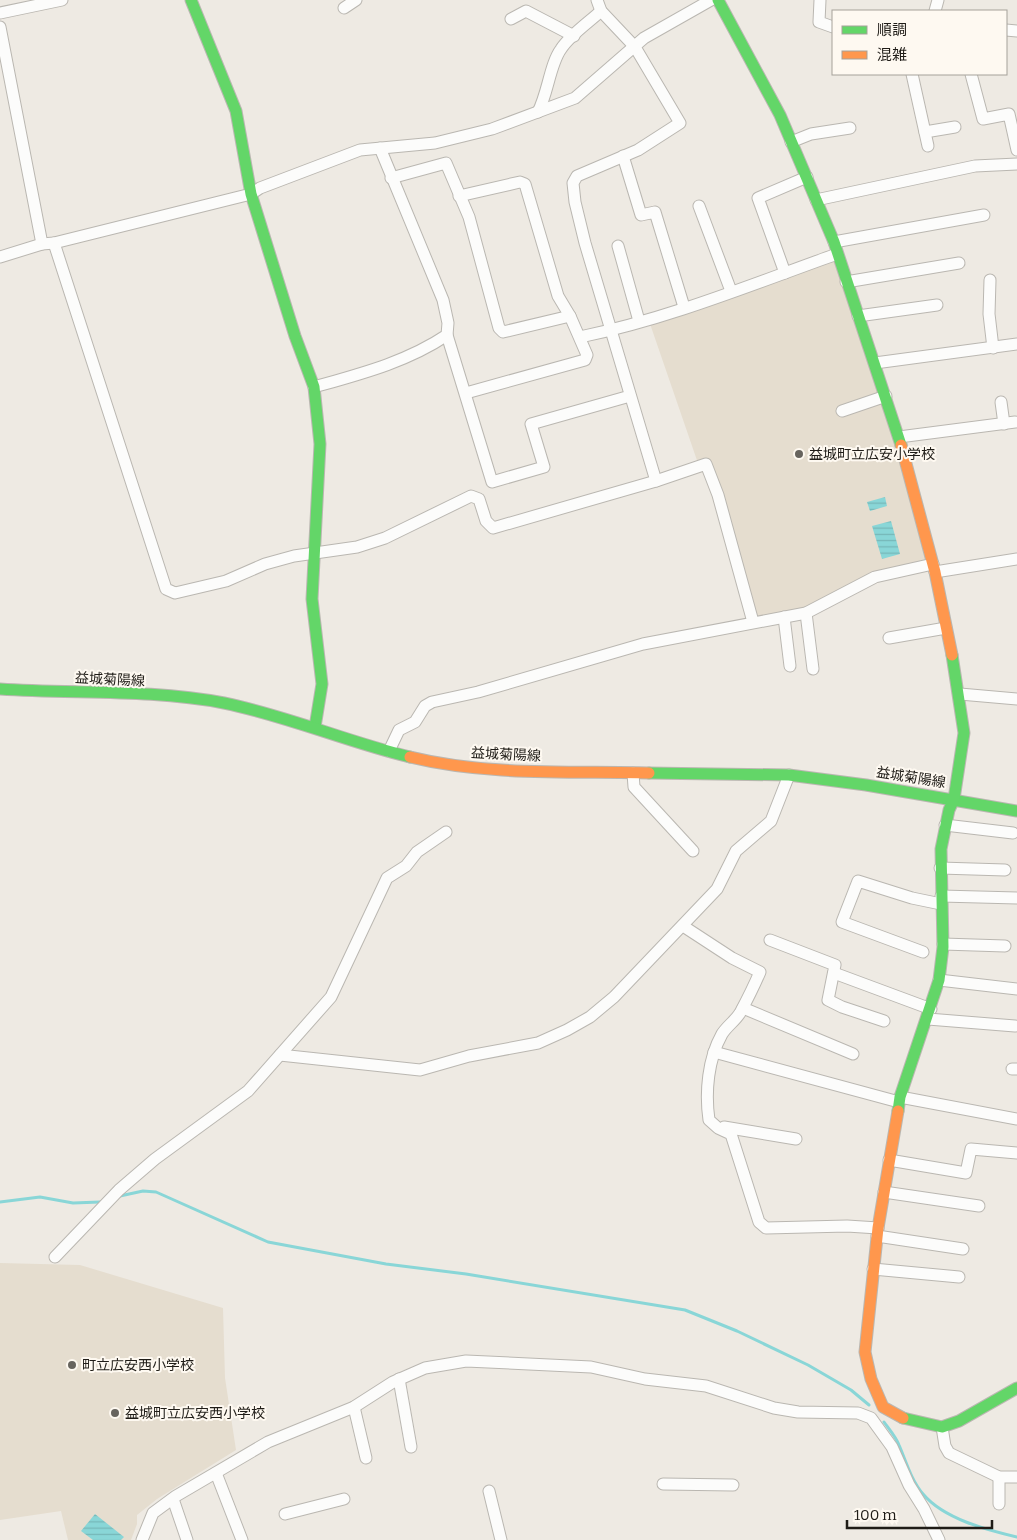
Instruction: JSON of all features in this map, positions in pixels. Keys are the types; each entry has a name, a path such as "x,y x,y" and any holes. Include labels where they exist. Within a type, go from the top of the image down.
{"street":[{"path":"0,13 62,0"},
{"path":"191,0 236,111 251,194 295,336 314,386 320,444 312,599 322,684 315,727"},
{"path":"344,8 356,0"},
{"path":"0,257 251,194 260,188 360,150 435,143 492,129 575,98 644,38 711,0"},
{"path":"718,0 780,115 834,242 899,437 934,568 960,694 964,733 954,800 945,825 940,849 942,944 939,980 930,1014 899,1100 873,1269 865,1352 871,1379 883,1407 897,1416 942,1427 959,1421 1015,1388 1017,1376"},
{"path":"820,0 820,22 832,27"},
{"path":"538,112 546,96 561,48 574,36 599,5 635,47 680,123 623,156 577,176 573,183 585,243 656,481"},
{"path":"511,19 526,11 574,36"},
{"path":"0,27 48,244 166,589 175,593 226,581 265,564 294,556 357,547 385,538 471,496 479,499 486,521 493,528 656,481 706,464 718,495 753,622"},
{"path":"912,75 928,146"},
{"path":"971,75 983,119 1009,114 1017,150"},
{"path":"925,132 956,127"},
{"path":"792,142 811,134 850,128"},
{"path":"380,148 442,300 448,323 447,335 492,482 544,467 531,424 630,396"},
{"path":"623,156 641,215 655,212 684,307"},
{"path":"392,178 446,163 469,217 499,328 503,332 570,316"},
{"path":"816,200 975,166 1017,164"},
{"path":"785,273 758,198 807,177"},
{"path":"459,196 520,182 525,184 558,296 570,316 588,355 585,360 466,393"},
{"path":"699,206 730,291"},
{"path":"834,242 984,215"},
{"path":"618,246 639,322"},
{"path":"580,337 639,322 837,254"},
{"path":"846,282 959,263"},
{"path":"990,280 989,314 993,348"},
{"path":"858,316 937,305"},
{"path":"314,386 376,370 433,344 447,335"},
{"path":"875,363 1017,344"},
{"path":"842,411 886,396"},
{"path":"899,437 1009,423 1000,402"},
{"path":"389,751 399,730 415,722 425,706 432,702 478,692 643,644 806,613 875,577 934,568 1017,559"},
{"path":"806,613 813,669"},
{"path":"784,617 790,666"},
{"path":"889,638 947,631"},
{"path":"912,641 947,631"},
{"name":"益城菊陽線","path":"0,689 158,696 222,703 315,727 429,762 484,769 789,776 1017,811"},
{"path":"960,694 1017,699"},
{"path":"633,773 634,787 694,851"},
{"path":"280,1055 420,1070 469,1056 538,1043 567,1030 590,1017 614,997 717,888 736,851 771,821 789,776"},
{"path":"945,825 1013,833"},
{"path":"55,1257 119,1190 155,1159 248,1091 331,997 387,878 406,866 421,848 446,832"},
{"path":"940,868 1005,870"},
{"path":"923,952 842,922 858,881 912,898 941,900 1017,898"},
{"path":"683,926 732,958 760,972 743,1008 723,1033 714,1052 708,1079 706,1103 709,1120 732,1134 760,1222 766,1228 847,1226 963,1249"},
{"path":"770,940 835,965 828,1000 842,1007 884,1021"},
{"path":"942,944 1005,946"},
{"path":"834,973 930,1014 1015,1026"},
{"path":"939,980 1017,989"},
{"path":"743,1008 853,1054"},
{"path":"714,1052 899,1100 1017,1119"},
{"path":"715,1125 796,1139"},
{"path":"889,1160 966,1173 971,1149 1017,1153"},
{"path":"884,1192 979,1206"},
{"path":"873,1269 959,1277"},
{"path":"142,1540 153,1513 268,1442 354,1407 399,1379 425,1368 466,1361 592,1367 645,1379 706,1386 774,1408 798,1412 858,1413 871,1418 892,1447 909,1485 924,1509 939,1540"},
{"path":"399,1379 411,1446"},
{"path":"354,1407 366,1458"},
{"path":"871,1418 883,1407"},
{"path":"942,1427 945,1446 949,1453 999,1477 1017,1478"},
{"path":"216,1473 242,1540"},
{"path":"999,1477 999,1504"},
{"path":"662,1484 733,1485"},
{"path":"489,1491 501,1540"},
{"path":"173,1499 187,1540"},
{"path":"285,1514 344,1499"}],"shaded area":[{"name":"益城町立広安小学校","path":"837,254 933,564 875,577 823,606 753,622 715,474 701,472 648,318"},
{"name":"益城町立広安西小学校","path":"0,1263 80,1265 223,1308 225,1378 236,1450 157,1499 137,1515 137,1524 131,1540 68,1540 61,1511 0,1520"}],"water":[{"path":"885,497 887,506 870,511 867,502"},
{"path":"891,521 900,554 882,559 872,526"},
{"path":"95,1514 124,1537 121,1540 93,1540 81,1531"}],"waterway":[{"path":"120,1196 143,1191 156,1192 268,1242 386,1264 466,1274 685,1310 737,1331 808,1365 851,1390 869,1405"},
{"path":"0,1202 40,1197 73,1203 100,1202"},
{"path":"884,1422 898,1442 915,1483 932,1503 954,1517 993,1531 1017,1537"}],"traffic: fast":[{"path":"191,0 236,111 251,194 295,336 314,387 320,444 312,599 322,684 315,727"},
{"path":"718,0 780,115 834,242 901,445"},
{"path":"898,1111 900,1097 939,980 943,947 941,849 949,810 954,799 964,733 952,655"},
{"path":"0,689 140,694 224,703 248,708 410,757"},
{"path":"649,773 789,775 866,785 1017,811"},
{"path":"903,1418 942,1427 959,1421 1017,1388"}],"traffic: slow":[{"path":"901,445 935,572 952,655"},
{"path":"410,757 439,763 499,770 649,773"},
{"path":"898,1111 878,1228 865,1352 871,1379 883,1407 903,1418"}],"place":[{"name":"益城町立広安小学校","path":"799,454"},
{"name":"町立広安西小学校","path":"72,1365"},
{"name":"益城町立広安西小学校","path":"115,1413"}]}
